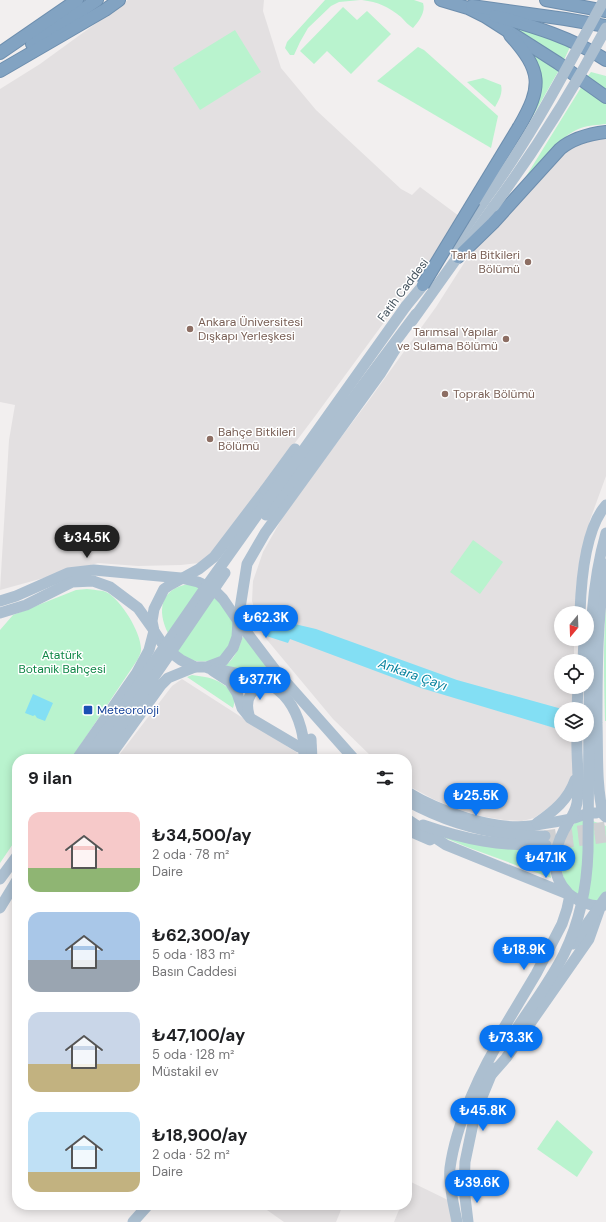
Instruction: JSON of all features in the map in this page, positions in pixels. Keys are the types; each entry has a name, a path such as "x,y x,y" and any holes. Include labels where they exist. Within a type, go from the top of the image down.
{"highway":[{"path":"0,53 77,0"},
{"path":"0,66 96,0"},
{"path":"0,71 92,18 119,0"},
{"path":"441,0 565,19 606,27"},
{"path":"546,0 606,11"},
{"path":"599,0 605,1"},
{"path":"451,2 548,31 606,60"},
{"path":"475,10 582,79 606,97"},
{"path":"565,19 606,34"},
{"path":"423,285 519,126 535,92 536,78 529,62 513,38 503,27"},
{"path":"458,257 493,223 560,148 576,139 606,132"}],"main road":[{"name":"Fatih Caddesi","path":"90,754 205,588 406,306 452,248 522,146 605,1"},
{"name":"Fatih Caddesi","path":"101,754 246,542 458,257 542,137 572,90 606,27"},
{"path":"81,754 136,674 149,650 154,631 152,621 154,609 164,589 199,569 214,557 359,363 406,306"},
{"path":"207,667 223,661 233,648 237,636 247,564 265,533 380,374 416,314"},
{"path":"581,606 583,574 590,537 600,512 606,506"},
{"path":"587,606 593,554 606,506"},
{"path":"564,955 577,923 583,902 587,877 589,664 591,626 596,581 606,533"},
{"path":"412,795 430,804 467,818 504,825 528,826 572,819 582,814 590,813 605,815 599,789 598,686 599,618 606,564"},
{"path":"0,601 16,596 68,573 101,570 181,578 198,582 213,589 223,599 276,671 350,754"},
{"path":"0,613 26,605 72,582 93,581 110,587 138,608 169,651 181,660 195,667"},
{"path":"112,754 161,685 168,678 195,667 207,667 250,676 270,683 279,691 293,708 298,717 308,752"},
{"path":"207,667 230,682 237,693 242,708 250,718 308,752"},
{"path":"276,671 305,717 309,727 308,752"},
{"path":"250,718 247,707 248,698 253,691 270,683"},
{"path":"570,895 560,883 554,860 560,838 572,819 577,802 577,742"},
{"path":"468,1222 464,1188 465,1162 475,1114 510,1032 563,942 573,916 579,891 582,860 582,742"},
{"path":"535,825 554,811 565,800 571,790 577,767"},
{"path":"598,767 606,786"},
{"path":"412,804 447,820 476,829 509,836 545,841 517,845 490,843 412,824"},
{"path":"412,828 420,837 446,845 570,895 581,902 605,904"},
{"path":"0,879 12,863"},
{"path":"0,908 12,888"},
{"path":"496,1048 499,1033 536,974 561,927 570,895"},
{"path":"457,1222 450,1169 456,1138 471,1097 496,1048 510,1032 564,955 605,904"},
{"path":"492,1074 511,1050 588,940 605,904"},
{"path":"561,927 572,923 580,926 588,933 588,940"},
{"path":"133,1222 144,1210"}],"shaded area":[{"name":"Ankara Üniversitesi Dışkapı Yerleşkesi","path":"128,0 264,0 263,11 281,68 316,110 401,189 412,195 420,187 459,216 432,257 313,419 211,554 199,563 181,565 138,566 98,563 0,590 9,440 15,405 0,402 0,89 40,64"},
{"path":"606,138 606,476 590,520 578,574 576,606 554,606 554,646 574,646 574,654 554,654 554,694 574,694 573,702 554,702 554,742 573,742 574,768 571,782 558,801 534,818 522,821 504,820 480,816 451,807 412,788 412,754 369,754 333,719 263,635 252,601 253,581 263,552 289,506 367,403 436,307 466,260 563,150 582,141"},
{"path":"182,679 299,754 120,754 172,686"},
{"path":"412,1182 450,1201 453,1222 394,1222 399,1210 412,1210"},
{"path":"267,1210 341,1210 336,1222 284,1222"}],"green space":[{"path":"325,0 360,0 339,2 331,6 308,28 294,55 290,55 285,48 287,42"},
{"path":"362,0 414,0 423,3 424,10 420,19 413,28 392,10 373,2"},
{"path":"343,7 357,20 367,11 391,34 351,74 327,51 314,64 300,51"},
{"path":"517,27 570,47 563,62 518,32 516,29"},
{"path":"235,30 261,72 200,110 173,68"},
{"path":"418,47 424,50 498,116 491,148 377,81"},
{"path":"533,53 559,70 525,130 538,101 541,84 538,65"},
{"path":"591,72 606,76 606,91 587,77"},
{"path":"483,78 501,85 501,94 495,107 467,82"},
{"path":"582,86 606,103 606,124 584,127 573,132 558,143 525,178"},
{"path":"473,540 503,562 480,594 450,572"},
{"path":"188,584 200,587 220,602 233,623 232,636 227,649 221,656 210,661 191,660 181,654 172,642 165,625 162,609 166,596 179,587"},
{"name":"Atatürk Botanik Bahçesi","path":"76,590 99,590 112,596 130,618 138,635 141,652 138,659 74,754 12,754 12,845 0,863 0,630 13,615"},
{"path":"606,604 606,721 605,721 604,648"},
{"path":"243,636 276,678 275,679 256,672 225,666 236,652"},
{"path":"192,675 211,678 227,687 234,697 233,708 187,677"},
{"path":"590,820 606,826 606,900 600,901 591,900 575,894 568,887 562,871 562,853 566,837 574,824 578,821"},
{"path":"438,835 549,849 551,878 467,847"},
{"path":"557,1120 593,1152 577,1177 537,1149"}],"water":[{"name":"Ankara Çayı","path":"269,618 316,629 457,680 554,707 554,728 421,688 290,639 288,643 263,635"},
{"path":"33,694 53,703 45,721 37,718 35,715 33,716 25,713"}],"tunnel":[{"path":"545,836 606,827"},
{"path":"546,845 606,837"}],"place":[{"name":"Tarla Bitkileri Bölümü","path":"528,262"},
{"name":"Ankara Üniversitesi Dışkapı Yerleşkesi","path":"190,329"},
{"name":"Tarımsal Yapılar ve Sulama Bölümü","path":"506,339"},
{"name":"Toprak Bölümü","path":"445,394"},
{"name":"Bahçe Bitkileri Bölümü","path":"210,439"},
{"name":"Meteoroloji","path":"88,710"}]}
